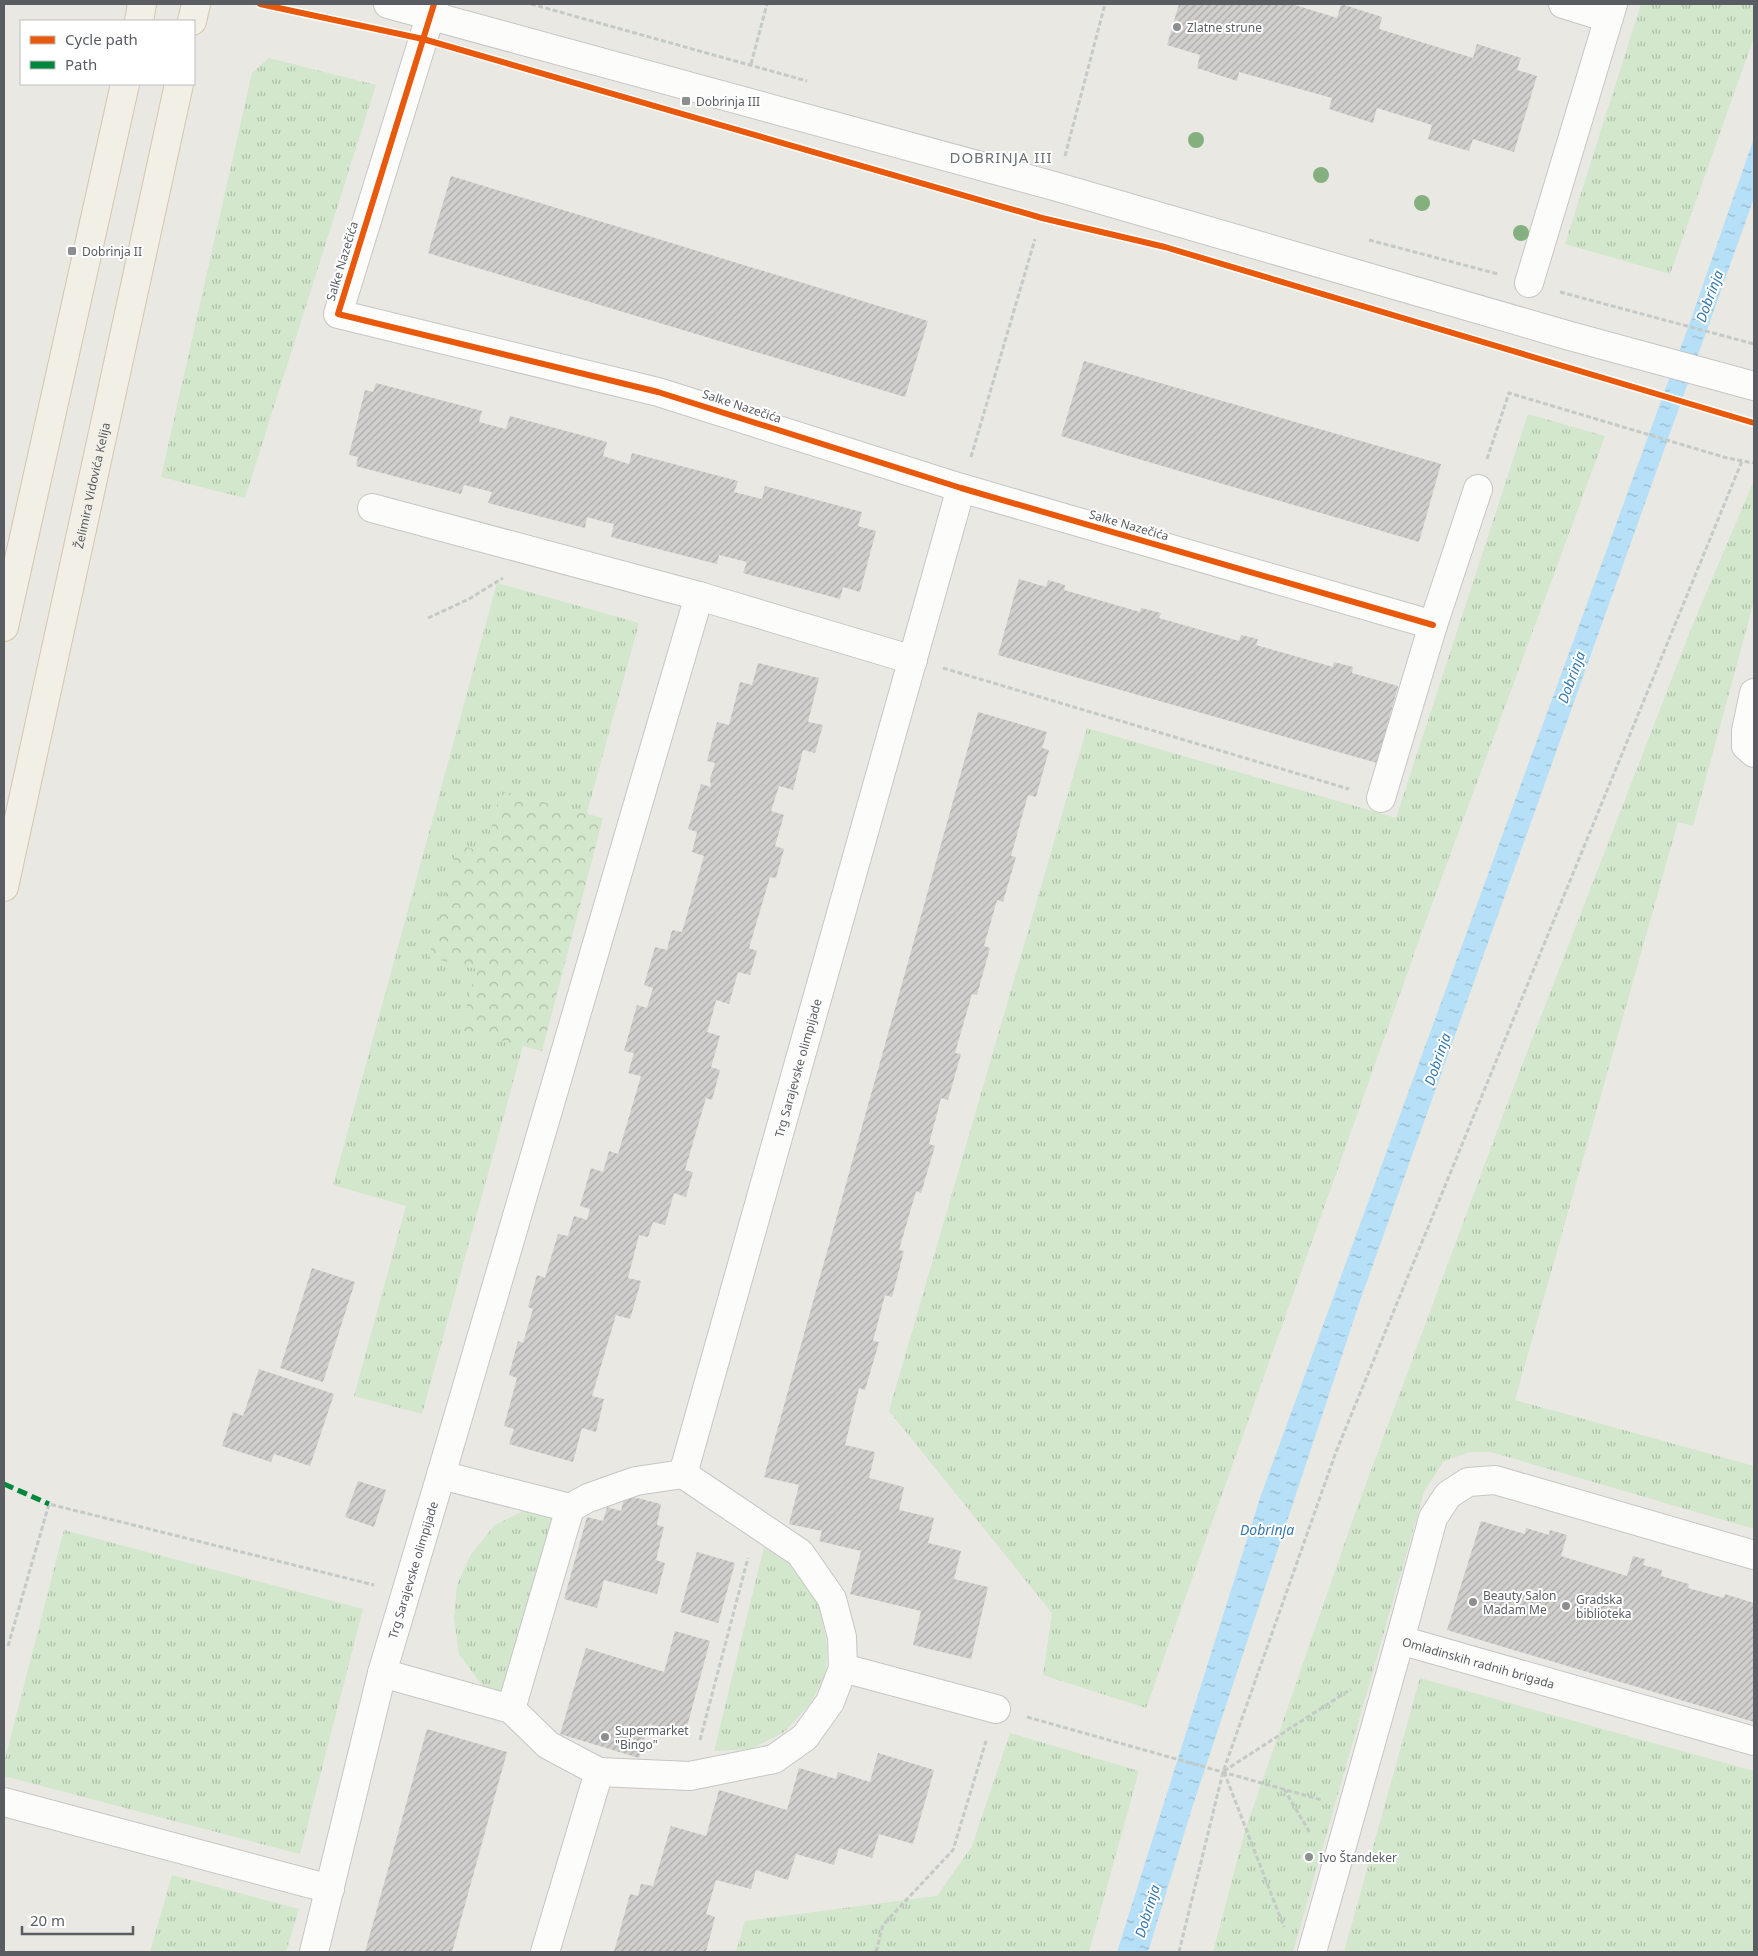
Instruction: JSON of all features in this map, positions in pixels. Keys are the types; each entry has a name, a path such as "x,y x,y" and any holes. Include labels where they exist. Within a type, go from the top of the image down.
{"main road":[{"path":"139,20 142,4"},
{"path":"192,20 196,4"},
{"path":"4,627 125,85"},
{"name":"Želimira Vidovića Kelija","path":"4,887 179,85"}],"street":[{"path":"388,4 432,10 1054,186 1570,336 1751,385"},
{"path":"1529,283 1611,11 1563,4"},
{"name":"Salke Nazečića","path":"432,10 338,314 658,392 961,488 1433,625"},
{"name":"Trg Sarajevske olimpijade","path":"683,1474 961,488"},
{"path":"1381,798 1433,625 1478,488"},
{"path":"372,508 698,596 913,660"},
{"name":"Trg Sarajevske olimpijade","path":"314,1952 382,1674 442,1475 698,596"},
{"path":"1754,693 1746,746 1754,753"},
{"path":"382,1674 511,1709 548,1745 599,1772 690,1776 774,1758 805,1737 830,1702 843,1668 842,1637 832,1599 800,1553 683,1474 636,1481 588,1498 570,1508 442,1475"},
{"name":"Omladinskih radnih brigada","path":"1754,1555 1495,1480 1468,1482 1448,1495 1433,1518 1397,1650 1754,1741"},
{"path":"511,1709 570,1508"},
{"path":"1312,1952 1397,1650"},
{"path":"843,1668 996,1709"},
{"path":"545,1952 599,1772"},
{"path":"4,1802 330,1889"}],"path":[{"path":"751,64 767,4"},
{"path":"1064,159 1105,4"},
{"path":"961,488 1034,240"},
{"path":"1578,297 1754,344"},
{"path":"1478,488 1508,393 1727,458 1754,463"},
{"path":"1179,1952 1223,1772 1336,1452 1742,462"},
{"path":"428,618 469,599"},
{"path":"913,660 1381,798"},
{"path":"8,1646 49,1504 407,1592"},
{"path":"690,1776 757,1524"},
{"path":"1223,1772 1397,1650"},
{"path":"876,1952 883,1925 953,1850 996,1709 1353,1808"},
{"path":"1223,1772 1287,1934"}],"green space":[{"path":"1641,4 1754,4 1754,37 1670,274 1565,244"},
{"path":"269,58 376,85 245,498 161,477 252,73"},
{"path":"1528,414 1605,436 1432,904 1146,1708 1043,1675 1052,1613 889,1411 1087,728 1396,818"},
{"path":"1754,480 1754,601 1693,826 1678,822 1515,1400 1754,1466 1754,1529 1491,1452 1469,1452 1443,1462 1424,1492 1293,1952 1213,1952 1245,1831 1353,1519 1512,1091 1693,624"},
{"path":"497,583 639,623 422,1414 354,1396 406,1206 333,1185"},
{"path":"501,791 603,818 542,1051 461,1030 476,969 429,957 458,845 485,852"},
{"path":"529,1508 553,1515 503,1694 484,1688 459,1654 454,1618 457,1585 471,1554 495,1525"},
{"path":"64,1530 363,1609 300,1854 4,1776 4,1763"},
{"path":"764,1547 792,1566 820,1607 827,1646 826,1675 810,1704 783,1733 750,1749 714,1751"},
{"path":"1420,1678 1754,1771 1754,1952 1344,1952"},
{"path":"1010,1733 1139,1771 1089,1952 736,1952 745,1921 937,1896 972,1846"},
{"path":"172,1875 299,1909 286,1952 150,1952"}],"water":[{"name":"Dobrinja","path":"1754,138 1754,198 1360,1301 1192,1808 1148,1952 1117,1952 1261,1495 1690,322"}],"building":[{"path":"1179,4 1292,4 1337,18 1341,4 1382,17 1379,29 1473,58 1477,44 1521,58 1517,70 1537,76 1514,152 1473,139 1469,151 1428,139 1432,125 1377,108 1373,123 1329,109 1332,98 1239,72 1237,81 1197,68 1200,55 1167,45"},
{"path":"451,176 928,321 905,397 428,253"},
{"path":"1084,361 1441,464 1419,542 1061,436"},
{"path":"376,383 482,411 479,422 506,429 510,416 607,442 603,456 629,464 632,453 738,481 734,492 762,499 765,486 862,512 858,526 876,531 860,592 843,587 840,599 743,573 747,562 719,555 717,564 611,537 614,524 587,517 585,528 488,503 492,492 464,485 461,494 356,466 358,457 349,455 365,390 373,392"},
{"path":"1019,579 1046,587 1048,580 1065,585 1064,590 1140,612 1141,608 1161,613 1159,618 1239,641 1241,635 1258,639 1256,645 1333,667 1334,662 1353,667 1352,673 1398,686 1377,763 998,655"},
{"path":"758,663 819,678 808,722 823,725 815,753 803,750 793,790 779,786 771,811 784,815 775,846 784,849 776,878 770,877 749,948 757,951 750,975 738,972 729,1004 716,1000 707,1032 720,1036 711,1067 720,1070 712,1100 706,1098 685,1170 693,1172 686,1197 674,1193 665,1225 653,1222 648,1237 639,1235 628,1278 641,1281 630,1319 616,1315 592,1396 604,1399 596,1432 582,1428 573,1462 509,1444 514,1429 504,1426 517,1378 509,1375 518,1341 523,1343 533,1309 528,1307 537,1275 545,1278 558,1234 568,1236 574,1216 587,1220 590,1209 580,1206 591,1168 603,1172 609,1151 618,1154 641,1076 628,1073 634,1053 624,1051 637,1005 647,1008 653,988 644,985 655,947 667,950 672,930 682,932 704,856 692,852 697,832 688,829 701,784 711,787 710,779 715,763 707,761 717,722 729,725 740,682 752,685"},
{"path":"978,712 1047,732 1042,748 1049,750 1036,797 1028,795 1011,856 1016,857 1003,902 997,900 984,946 990,948 977,995 972,994 955,1053 961,1054 948,1100 941,1098 929,1144 935,1146 921,1193 916,1191 899,1250 904,1251 892,1297 885,1295 873,1341 879,1342 865,1390 859,1388 845,1445 875,1452 869,1478 904,1487 899,1510 934,1518 928,1543 961,1551 954,1579 988,1587 971,1659 913,1645 921,1611 850,1594 861,1551 819,1541 822,1531 789,1524 799,1485 764,1477"},
{"path":"312,1268 355,1282 323,1382 280,1368"},
{"path":"259,1369 334,1394 310,1466 274,1454 271,1462 222,1446 233,1412 243,1416"},
{"path":"358,1481 386,1490 374,1527 345,1517"},
{"path":"625,1495 661,1504 657,1525 664,1527 656,1560 665,1563 657,1594 604,1580 597,1608 564,1599 587,1517 603,1521 607,1507 621,1511"},
{"path":"1481,1521 1525,1534 1526,1528 1549,1535 1550,1530 1567,1535 1561,1556 1627,1576 1633,1556 1645,1559 1643,1565 1662,1570 1661,1576 1689,1584 1688,1588 1724,1598 1725,1594 1754,1603 1754,1722 1447,1630"},
{"path":"697,1552 735,1563 718,1623 680,1612"},
{"path":"675,1631 710,1641 685,1734 649,1724 639,1758 560,1734 586,1648 664,1672"},
{"path":"427,1729 507,1752 452,1952 365,1952"},
{"path":"878,1753 934,1770 913,1844 879,1834 872,1858 839,1848 834,1865 796,1854 788,1880 756,1870 751,1889 716,1880 706,1914 715,1917 706,1952 614,1952 630,1894 638,1896 641,1884 653,1886 671,1826 706,1836 719,1790 787,1810 799,1768 836,1779 838,1772 870,1782"}],"marked path":[{"path":"4,1484 49,1504"}],"cycle path":[{"path":"260,4 423,39 1042,218 1165,247 1754,423"},
{"path":"434,4 338,314 658,392 961,488 1433,625"}],"place":[{"name":"Zlatne strune","path":"1177,27"},
{"name":"Dobrinja III","path":"686,101"},
{"name":"Dobrinja II","path":"72,251"},
{"name":"Beauty Salon Madam Me","path":"1473,1602"},
{"name":"Gradska biblioteka","path":"1566,1606"},
{"name":"Supermarket \"Bingo\"","path":"605,1737"},
{"name":"Ivo Štandeker","path":"1309,1857"}],"district":[{"name":"DOBRINJA III","path":"1001,157"}]}
